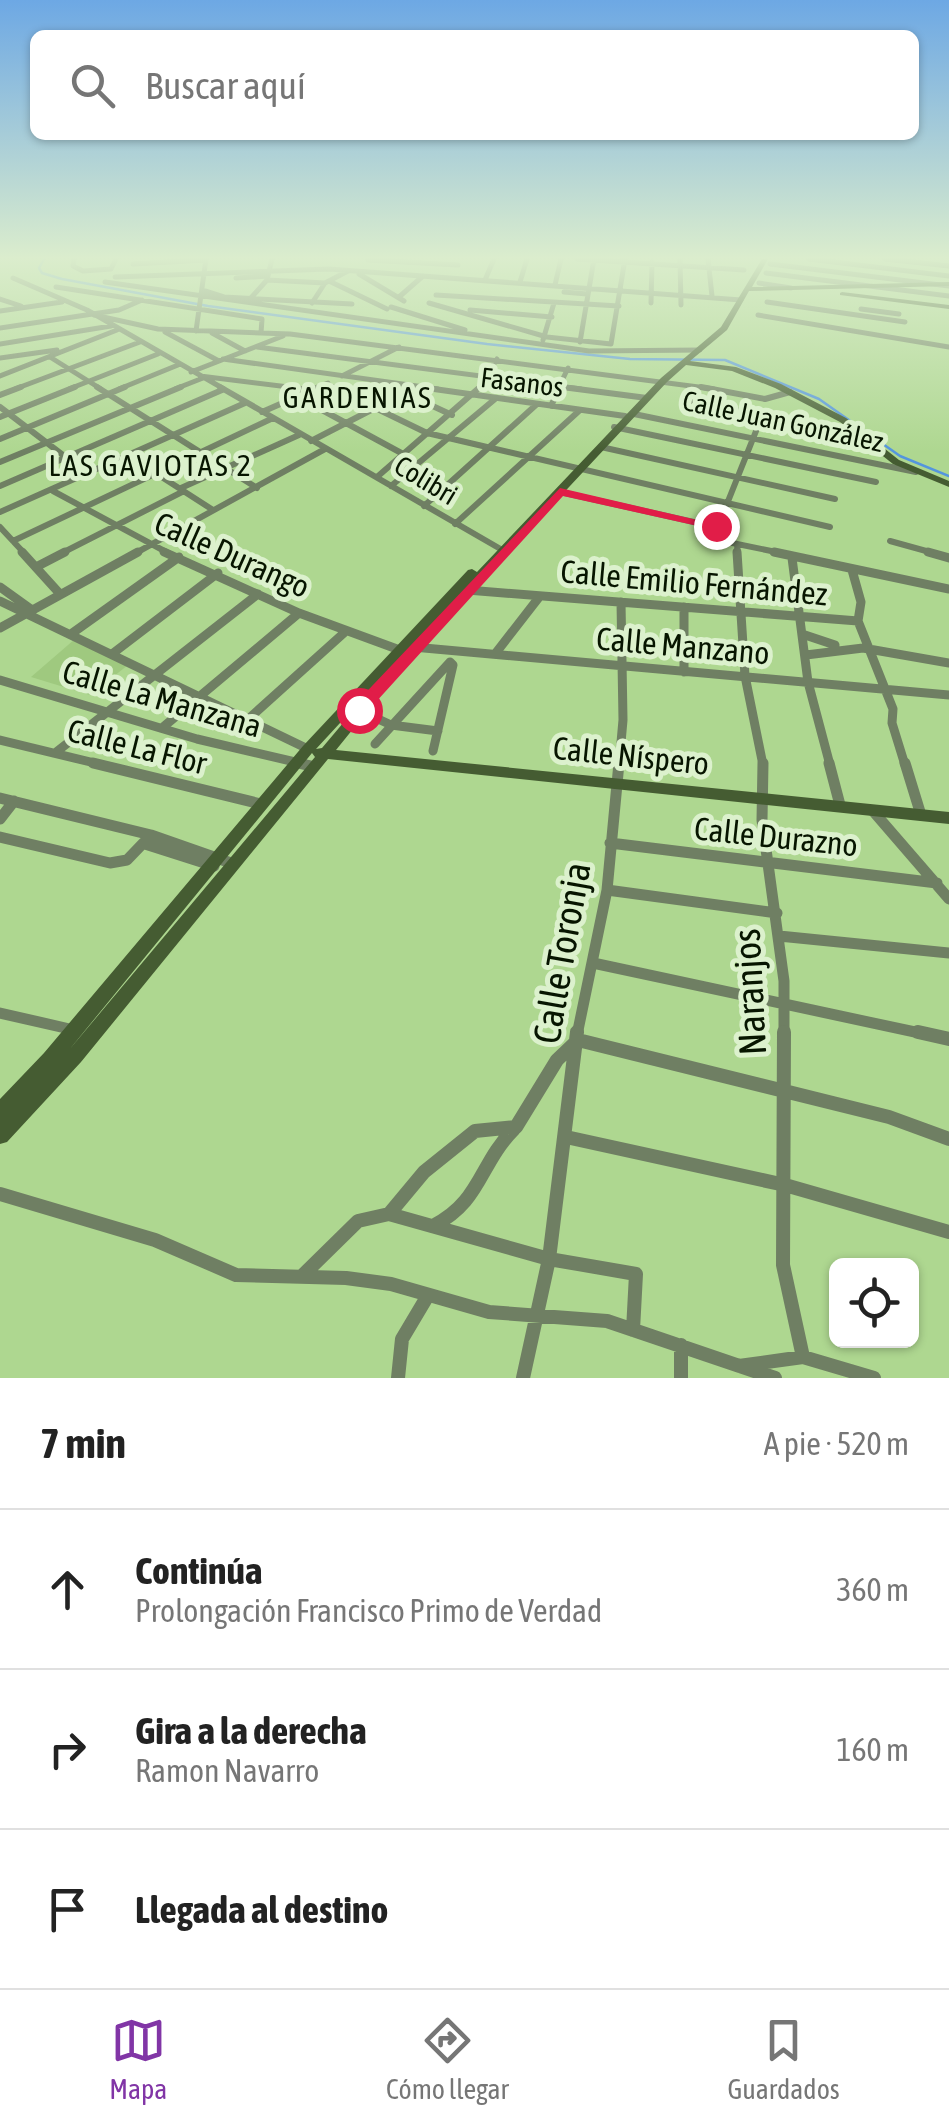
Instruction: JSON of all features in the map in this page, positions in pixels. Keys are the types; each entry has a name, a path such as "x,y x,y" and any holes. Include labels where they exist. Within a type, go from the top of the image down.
{"main road":[{"path":"0,1135 76,1056 221,864 261,804 359,710 500,549 623,421 727,323"},
{"path":"686,362 733,369 790,392 863,436 896,462 949,484"},
{"path":"0,1112 221,864 397,649 560,492 623,421"},
{"name":"Calle Níspero","path":"309,758 617,783 949,818"}],"street":[{"path":"0,329 31,323"},
{"name":"Colibri","path":"108,323 500,549"},
{"path":"137,323 158,329 221,360 412,392 452,415"},
{"path":"196,331 197,323"},
{"path":"229,332 235,323"},
{"path":"258,333 264,323"},
{"path":"0,462 197,375 221,360 290,334 297,323"},
{"path":"380,323 607,353 699,352"},
{"path":"440,323 485,337"},
{"path":"494,323 544,340 612,344 615,323"},
{"path":"544,340 550,323"},
{"path":"580,342 583,323"},
{"path":"810,323 949,347"},
{"path":"859,323 859,331"},
{"path":"0,344 114,328"},
{"path":"2,375 79,346 114,328"},
{"path":"0,329 40,360"},
{"path":"158,329 290,334 664,380 765,399 790,392"},
{"path":"210,331 245,351"},
{"path":"258,333 271,341"},
{"path":"0,395 140,342"},
{"path":"0,358 79,346"},
{"path":"257,346 647,398"},
{"path":"262,412 398,347"},
{"path":"4,416 158,354"},
{"path":"50,357 257,488"},
{"path":"377,477 474,396 497,359"},
{"path":"0,439 178,365"},
{"path":"551,406 568,368"},
{"path":"197,375 311,390"},
{"path":"326,384 426,433 830,527"},
{"path":"0,486 222,390"},
{"path":"311,441 412,392"},
{"name":"Fasanos","path":"412,392 494,398 580,410 623,421"},
{"path":"298,397 405,455"},
{"path":"392,486 494,398"},
{"path":"687,400 863,436"},
{"path":"0,512 245,403"},
{"path":"424,506 537,404"},
{"path":"0,407 4,416 48,442 90,475"},
{"path":"455,524 580,410"},
{"path":"762,416 714,539 949,589"},
{"path":"13,541 198,450 273,418"},
{"path":"623,421 748,456 876,482"},
{"name":"Calle Juan González","path":"623,421 755,438 923,473"},
{"path":"36,567 299,435"},
{"path":"601,447 835,500"},
{"path":"0,628 22,615 34,614 60,594 325,449"},
{"path":"129,456 213,510"},
{"name":"Calle Durango","path":"54,491 149,545 299,613 397,649"},
{"path":"560,492 716,526"},
{"path":"0,527 60,594"},
{"path":"890,541 949,558"},
{"name":"Naranjos","path":"736,545 745,676 764,768 762,820 779,936 784,1090 783,1265 803,1357"},
{"path":"71,634 179,557"},
{"path":"792,558 798,618 805,635 808,682 840,806"},
{"path":"852,570 861,602 858,621 887,689 892,723 921,815"},
{"path":"112,654 218,573"},
{"path":"0,587 34,614 150,676 198,696 309,758"},
{"name":"Calle Emilio Fernández","path":"466,590 858,621"},
{"path":"55,753 258,594"},
{"path":"495,654 540,596"},
{"path":"1,604 14,598"},
{"name":"Calle Toronja","path":"524,1378 550,1258 566,1137 564,1115 580,1012 607,890 622,720 622,602"},
{"path":"1,604 22,615"},
{"path":"684,607 684,672"},
{"path":"162,728 299,613"},
{"path":"245,722 346,632"},
{"name":"Calle Emilio Fernández","path":"805,635 838,646"},
{"name":"Calle Emilio Fernández","path":"806,655 838,646 870,646 949,663"},
{"name":"Calle Manzano","path":"414,647 949,695"},
{"path":"374,744 450,662 453,664 434,752"},
{"name":"Calle La Manzana","path":"0,680 162,728 309,758"},
{"path":"359,710 391,725 438,730"},
{"name":"Calle La Flor","path":"0,740 261,804"},
{"path":"0,798 221,864"},
{"path":"0,818 14,802"},
{"path":"871,809 949,900"},
{"path":"0,836 110,863 127,860 148,840"},
{"name":"Calle Durazno","path":"610,843 937,882"},
{"path":"607,890 777,913"},
{"path":"779,936 949,953"},
{"path":"593,963 949,1040"},
{"path":"0,1013 74,1030"},
{"path":"433,1226 468,1206 495,1147 516,1127 556,1060 578,1040 901,1120 949,1139"},
{"path":"388,1214 424,1172 475,1131 516,1127"},
{"path":"566,1137 785,1185 949,1232"},
{"path":"0,1194 154,1240 236,1275 303,1275 391,1284 489,1312 537,1313 607,1322 775,1378"},
{"path":"303,1275 358,1221 388,1214 550,1258 636,1274 632,1330"},
{"path":"398,1378 402,1339 427,1297"},
{"path":"680,1345 681,1378"},
{"path":"736,1366 803,1357 874,1378"}],"shaded area":[{"path":"75,639 128,665 90,695 31,677"}],"waterway":[{"path":"335,323 630,359 725,360 819,399 900,456 949,476"}],"district":[{"name":"GARDENIAS","path":"358,398"},
{"name":"LAS GAVIOTAS 2","path":"151,466"}],"route":[{"path":"359,710 560,492 716,526"}]}
